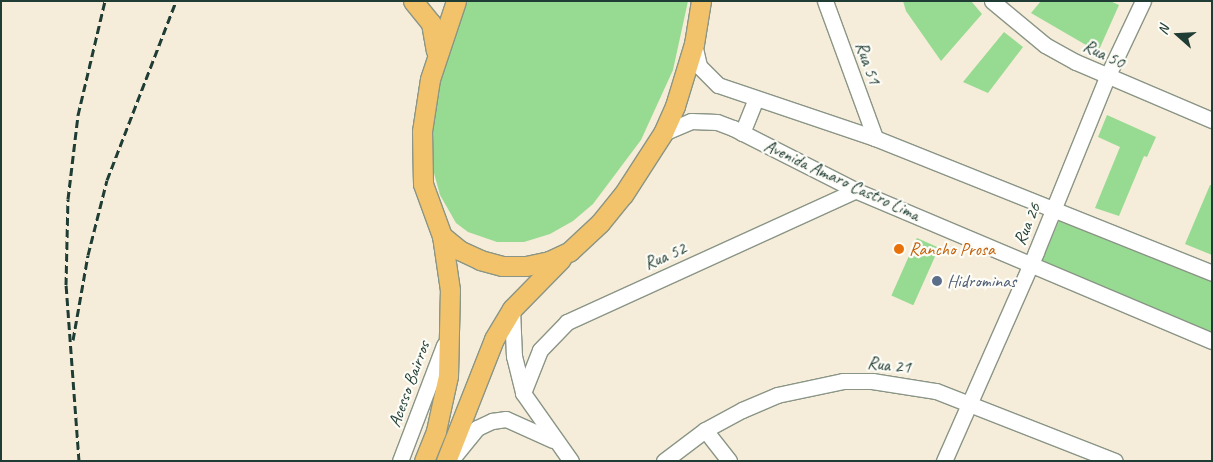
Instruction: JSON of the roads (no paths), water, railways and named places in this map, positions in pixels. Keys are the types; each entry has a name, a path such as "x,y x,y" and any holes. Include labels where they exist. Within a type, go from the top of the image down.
{"main road":[{"path":"414,1 431,23 437,53"},
{"path":"424,461 443,404 452,320 442,236 423,184 422,131 437,53 456,1"},
{"path":"446,461 494,338 512,309 600,223 623,195 663,133 675,106 694,44 701,1"},
{"path":"442,236 473,257 502,266 549,261 570,251"}],"street":[{"name":"Rua 51","path":"825,1 875,138"},
{"name":"Rua 50","path":"992,1 1046,44 1107,77 1212,120"},
{"name":"Rua 26","path":"944,461 968,402 1054,209 1107,77 1143,1"},
{"path":"694,44 699,66 707,77 756,99 875,138 1212,273"},
{"path":"742,133 756,99"},
{"name":"Avenida Amaro Castro Lima","path":"663,133 680,124 703,121 717,122 856,190 1212,341"},
{"name":"Rua 52","path":"523,393 540,350 567,322 856,190"},
{"path":"512,309 514,356 523,393 554,440 571,461"},
{"name":"Acesso Bairros","path":"400,461 431,385 452,320"},
{"name":"Rua 21","path":"664,461 705,430 777,395 843,381 904,385 968,402 1115,461"},
{"path":"450,461 478,428 492,421 514,421 554,440"},
{"path":"705,430 729,461"}],"railway":[{"path":"79,461 66,285 68,199 78,115 105,1"},
{"path":"73,340 88,255 107,180 176,1"}],"place":[{"name":"Rancho Prosa","path":"899,249"},
{"name":"Hidrominas","path":"937,281"}]}
